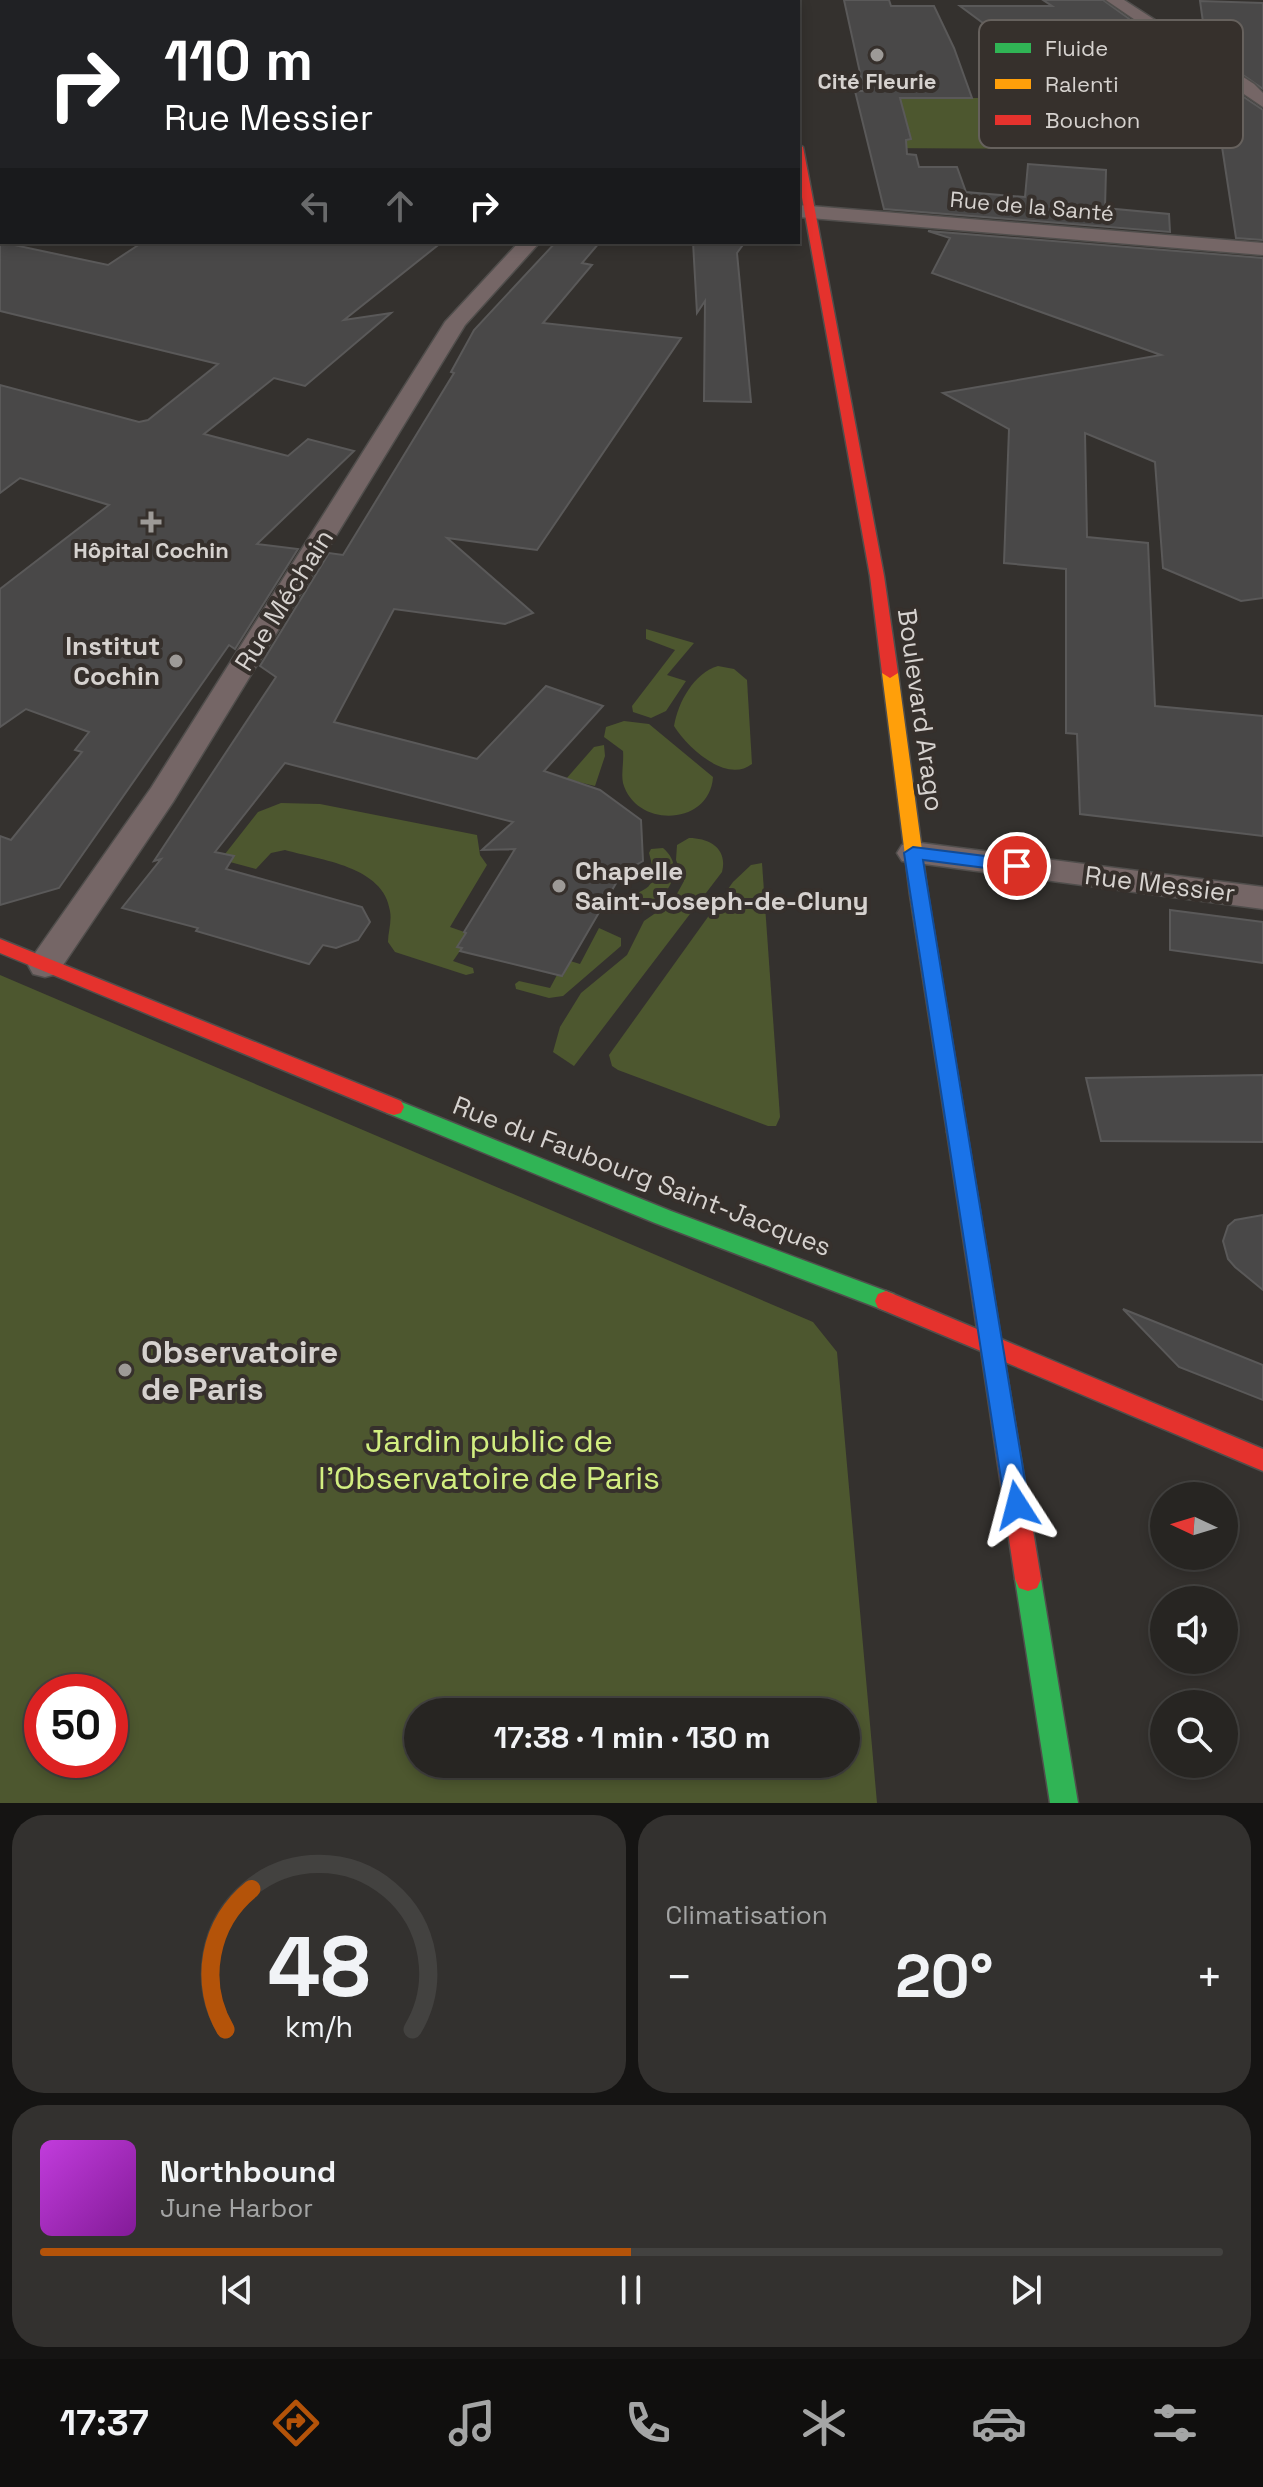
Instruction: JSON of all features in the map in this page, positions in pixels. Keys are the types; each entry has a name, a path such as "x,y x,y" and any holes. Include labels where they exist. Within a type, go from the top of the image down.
{"main road":[{"name":"Boulevard Arago","path":"800,173 803,211 877,576 913,853 1064,1803"},
{"name":"Rue du Faubourg Saint-Jacques","path":"0,946 663,1217 854,1287 1263,1460"}],"street":[{"path":"1114,0 1144,20"},
{"path":"1243,86 1263,102"},
{"name":"Rue de la Santé","path":"803,211 1263,249"},
{"name":"Rue Méchain","path":"45,965 162,795 456,322 528,244"},
{"name":"Rue Messier","path":"913,853 1263,898"}],"green space":[{"path":"857,98 979,98 979,148 1066,148 1066,149 869,148"},
{"path":"646,629 694,643 667,675 686,681 666,711 651,718 633,712 632,706 675,650 646,639"},
{"path":"718,666 734,669 747,680 752,764 742,769 719,766 708,760 688,744 674,726 688,690 702,675"},
{"path":"624,721 649,724 713,777 709,793 700,805 687,813 672,816 642,808 630,798 623,783 623,751 604,737 606,727"},
{"path":"604,745 605,756 595,786 566,779 594,747"},
{"path":"281,803 320,804 477,835 480,855 487,865 450,927 470,934 458,946 462,948 453,961 473,968 474,973 466,975 395,952 388,942 390,911 385,896 376,884 348,867 285,850 271,853 256,869 230,862 233,856 225,854 258,812"},
{"path":"689,838 716,846 722,857 722,872 574,1066 553,1052 560,1027 581,993 627,955 644,921 673,901 684,881 676,860 677,845"},
{"path":"663,848 672,859 674,871 664,894 641,908 628,910 615,907 616,900 648,887 653,875 649,853 651,849"},
{"path":"762,863 780,1117 776,1126 768,1126 618,1070 612,1066 609,1055 733,882 751,865"},
{"path":"599,928 621,938 621,946 563,996 549,998 516,989 515,984 519,981 550,988 557,975 563,976 565,972 562,970 567,960 580,964"},
{"name":"Jardin public de l'Observatoire de Paris","path":"0,975 813,1322 837,1352 877,1803 0,1803"}],"building":[{"path":"844,0 889,0 891,6 934,6 954,48 972,98 900,98 911,139 906,140 907,154 916,155 919,167 957,167 966,192 1025,197 1028,164 1106,170 1105,208 1169,214 1170,232 884,209 855,91 864,91"},
{"path":"1043,0 1103,0 1131,20 979,20 960,6 1052,6"},
{"path":"1200,1 1263,3 1263,89 1243,75 1243,20 1203,20"},
{"path":"1243,97 1263,110 1263,240 1236,238 1222,148 1243,148"},
{"path":"928,231 1263,258 1263,598 1241,601 1163,568 1155,462 1085,433 1087,537 1148,543 1155,706 1263,716 1263,836 1080,814 1077,734 1066,733 1066,569 1004,563 1009,429 943,393 1161,355 932,273 950,238"},
{"name":"Hôpital Cochin","path":"0,244 108,265 140,244 439,244 344,320 391,313 305,386 274,378 204,434 288,456 308,439 354,451 257,544 298,549 235,649 229,645 59,888 0,905 0,836 11,840 82,752 75,750 89,732 26,709 0,727 0,589 109,505 20,478 0,493 0,385 139,422 148,420 218,364 0,311"},
{"path":"554,244 598,244 582,263 592,265 543,323 681,338 537,550 447,538 533,613 505,624 394,609 334,722 477,759 546,686 603,706 544,771 600,790 641,820 643,861 622,873 562,976 460,951 462,948 457,947 464,932 515,849 482,850 513,822 285,763 215,852 234,856 226,869 362,907 370,922 358,940 336,948 323,945 309,964 196,931 198,928 122,908 161,859 154,861 276,677 260,666 329,553 343,555 454,373 451,372 474,330"},
{"path":"693,244 744,244 737,253 751,402 704,401 705,301 697,313"},
{"path":"1170,910 1263,922 1263,963 1170,950"},
{"path":"1263,1075 1263,1142 1101,1141 1086,1078"},
{"path":"1263,1215 1263,1290 1228,1259 1223,1241 1228,1226 1235,1220"},
{"path":"1123,1309 1263,1365 1263,1400 1179,1367"}],"traffic: fast":[{"path":"394,1107 663,1217 886,1301"},
{"path":"1028,1579 1064,1803"}],"traffic: slow":[{"path":"890,673 919,895 957,1132"}],"traffic: jam":[{"path":"800,158 877,576 890,673"},
{"path":"0,946 394,1107"},
{"path":"957,1132 1028,1579"},
{"path":"886,1301 1263,1460"}],"place":[{"name":"Cité Fleurie","path":"877,55"},
{"name":"Hôpital Cochin","path":"151,522"},
{"name":"Institut Cochin","path":"176,661"},
{"name":"Chapelle Saint-Joseph-de-Cluny","path":"559,886"},
{"name":"Observatoire de Paris","path":"125,1370"}],"route":[{"path":"1017,866 913,853 1017,1505"}]}
